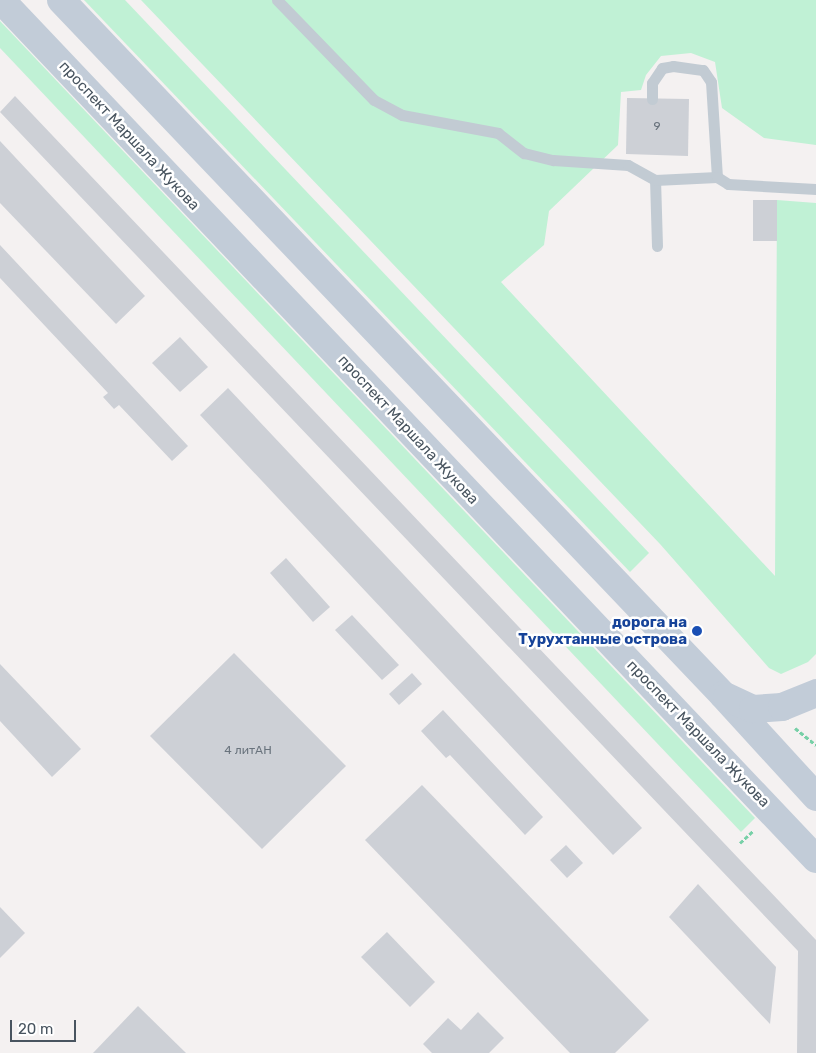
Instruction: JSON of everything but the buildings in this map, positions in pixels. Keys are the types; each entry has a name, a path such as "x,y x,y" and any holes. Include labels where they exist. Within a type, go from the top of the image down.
{"main road":[{"name":"проспект Маршала Жукова","path":"1,0 816,859"},
{"path":"61,0 723,696 816,797"},
{"path":"723,696 754,709 782,707 816,693"}],"lane":[{"path":"277,0 374,100 402,115 498,134 524,153 553,160 628,165 655,180 717,177 728,184 816,189"},
{"path":"652,98 652,83 662,68 673,66 703,70 711,82 717,177"},
{"path":"655,180 656,246"}],"path":[{"path":"789,723 816,744"},
{"path":"740,843 758,826"}],"green space":[{"path":"84,0 125,0 649,553 630,572"},
{"path":"141,0 816,0 816,145 764,138 722,108 715,62 691,53 661,56 646,75 641,90 621,92 618,145 549,211 544,245 501,282 775,576 777,200 816,203 816,654 808,662 781,674 769,668 660,544"},
{"path":"0,21 755,818 741,832 0,48"}],"place":[{"name":"дорога на Турухтанные острова","path":"697,631"}]}
